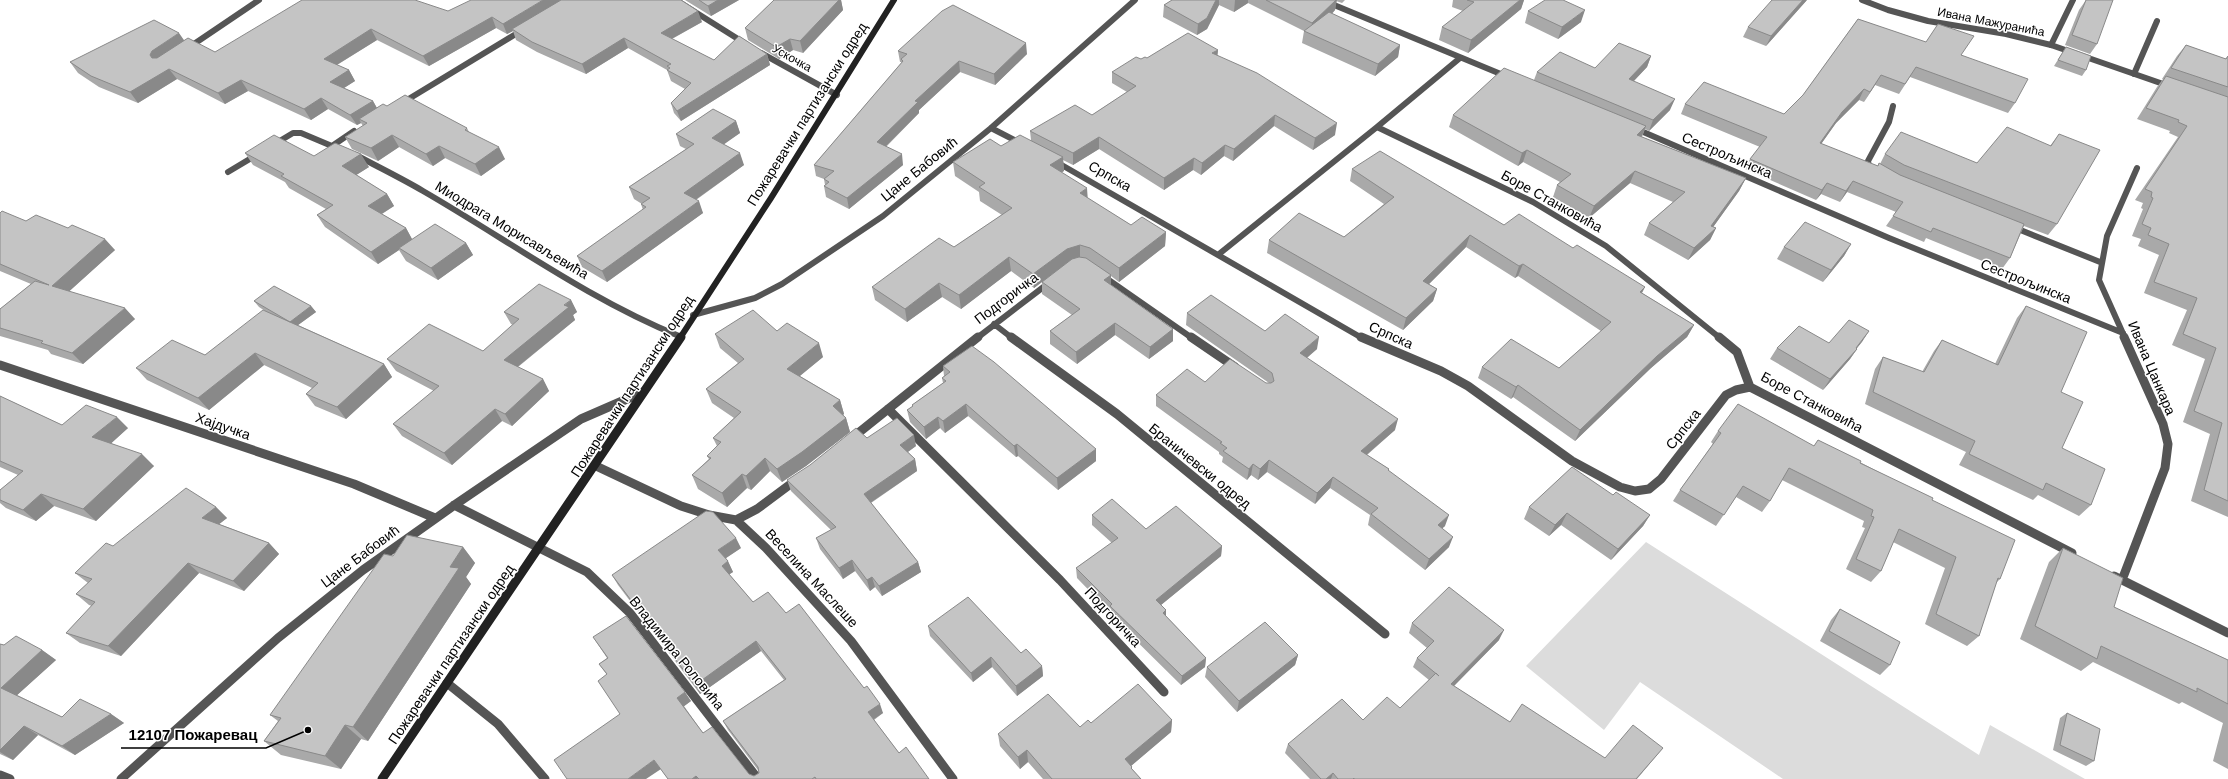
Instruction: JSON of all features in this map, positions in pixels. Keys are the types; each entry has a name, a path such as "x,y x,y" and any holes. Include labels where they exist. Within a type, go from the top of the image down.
{"street":[{"path":"181,52 258,0"},
{"name":"Ускочка","path":"676,0 773,61 837,95"},
{"name":"Пожаревачки партизански одред","path":"382,779 596,466 679,336 837,95 894,0"},
{"name":"Цане Бабовић","path":"693,315 750,300 782,284 883,216 991,128 1135,0"},
{"path":"1322,0 1518,81"},
{"name":"Ивана Мажуранића","path":"1862,0 1888,10 1928,21 2006,34 2051,45 2177,89"},
{"path":"2051,45 2073,0"},
{"path":"2134,74 2157,21"},
{"path":"392,108 532,24"},
{"path":"1219,254 1378,127 1460,58"},
{"path":"1878,172 1869,166 1868,161 1889,122 1893,106"},
{"name":"Сестрољинска","path":"1627,126 1889,238 2122,333"},
{"name":"Боре Станковића","path":"1378,127 1533,202 1606,246 1699,319 1737,352 1750,387 1891,458 2080,558"},
{"path":"332,146 359,128"},
{"path":"991,128 1032,149"},
{"name":"Миодрага Морисављевића","path":"228,172 293,133 301,133 367,160 423,191 539,262 640,320 679,336"},
{"name":"Српска","path":"1045,156 1079,173 1365,339 1441,371 1468,386 1572,461 1620,487 1635,491 1649,489 1660,479 1726,395 1736,390 1750,387"},
{"name":"Ивана Цанкара","path":"2122,580 2165,468 2168,444 2162,424 2099,280 2100,262 2117,210 2137,168"},
{"path":"2005,224 2100,262"},
{"path":"1094,270 1242,371"},
{"name":"Подгоричка","path":"847,441 994,324 1058,276"},
{"name":"Браничевски одред","path":"994,324 1117,414 1385,634"},
{"name":"Хајдучка","path":"0,365 354,484 435,518"},
{"name":"Цане Бабовић","path":"121,779 234,677 332,595 435,518 581,420 614,403 643,392"},
{"name":"Подгоричка","path":"888,409 1060,580 1164,692"},
{"path":"596,466 681,506 709,515 736,520 757,509 806,473"},
{"name":"Владимира Роловића","path":"454,505 538,549 587,572 630,613 758,779"},
{"name":"Веселина Маслеше","path":"736,520 766,548 851,641 953,779"},
{"path":"2108,573 2228,633"},
{"path":"447,683 498,724 545,779"},
{"path":"0,775 10,779"}],"shaded area":[{"path":"1646,542 1979,755 1990,725 2085,779 1783,779 1640,682 1604,730 1526,666"}],"building":[{"path":"302,0 415,0 448,11 471,0 543,0 503,24 492,17 423,56 371,29 324,59 349,70 330,82 373,101 350,115 321,98 304,109 241,80 218,93 169,69 130,92 91,76 70,62 154,20 179,33 152,51 150,55 152,58 157,58 188,38 215,52"},
{"path":"561,0 681,0 698,11 661,33 714,60 739,36 767,54 677,111 671,103 691,83 667,70 670,68 667,66 671,64 624,38 582,64 532,42 512,29"},
{"path":"699,0 718,0 708,6"},
{"path":"774,0 839,0 800,41 790,39 776,47 745,28"},
{"path":"1172,0 1216,0 1207,18 1198,24 1164,5"},
{"path":"1266,0 1336,0 1312,23"},
{"path":"1467,0 1520,0 1471,40 1442,27 1474,2"},
{"path":"1545,0 1563,0 1585,10 1562,27 1528,11"},
{"path":"1772,0 1803,0 1771,36 1748,27"},
{"path":"2086,0 2113,0 2097,44 2072,35"},
{"path":"953,5 1026,43 994,74 959,61 915,101 918,102 877,142 902,154 847,198 824,186 829,182 824,179 834,171 814,165 903,61 901,59 907,54 898,51 942,11"},
{"path":"1329,12 1400,45 1378,64 1304,31"},
{"path":"1858,19 1926,42 1938,24 1974,36 1961,55 2028,79 2015,103 1916,67 1905,84 1881,75 1870,92 1864,89 1842,112 1820,143 1878,166 1879,163 1900,175 2024,224 2010,258 1933,228 1931,232 1893,216 1903,202 1853,181 1846,191 1827,183 1822,190 1750,159 1767,137 1685,104 1704,82 1784,114 1803,95"},
{"path":"1188,33 1218,50 1212,53 1257,73 1337,123 1315,138 1275,115 1234,149 1225,145 1202,163 1194,158 1164,178 1099,137 1073,153 1030,131 1075,105 1092,115 1136,86 1112,72 1136,57 1141,59 1145,57 1147,58"},
{"path":"1619,43 1651,56 1629,79 1675,99 1653,120 1537,72 1560,52 1595,68"},
{"path":"2186,45 2226,59 2228,56 2228,87 2171,68"},
{"path":"2066,47 2091,56 2086,70 2058,60"},
{"path":"1504,68 1646,126 1637,135 1746,178 1711,226 1716,228 1694,248 1649,223 1685,192 1635,171 1594,206 1557,185 1571,174 1527,150 1522,153 1453,115"},
{"path":"2166,76 2228,97 2228,501 2204,490 2222,423 2194,411 2216,348 2183,334 2197,298 2154,282 2169,244 2148,235 2151,228 2142,224 2153,198 2151,197 2152,192 2145,189 2187,126 2178,122 2179,120 2146,108"},
{"path":"405,95 467,128 465,130 499,147 475,164 439,146 426,154 392,135 371,148 345,137 367,123 359,119 383,104 387,106"},
{"path":"713,109 736,121 712,138 740,153 684,193 699,201 602,271 577,256 646,207 641,204 650,198 629,187 694,144 676,134"},
{"path":"2007,127 2051,146 2059,134 2100,150 2057,224 1904,165 1885,154 1901,132 1977,163"},
{"path":"274,135 314,156 335,143 361,154 342,166 387,194 368,206 406,228 371,252 317,215 333,205 281,176 284,174 245,153"},
{"path":"1020,135 1063,157 1050,165 1087,188 1080,193 1131,225 1142,217 1166,232 1119,268 1090,248 1080,245 1067,249 1033,274 1009,257 959,295 939,283 905,309 872,287 939,238 954,247 1012,208 979,187 985,183 953,162 990,139 1001,146"},
{"path":"1380,151 1504,225 1519,214 1573,248 1577,245 1645,287 1640,292 1694,325 1657,356 1580,430 1518,385 1516,387 1482,367 1511,339 1559,368 1611,322 1523,264 1519,266 1470,235 1423,281 1437,289 1406,318 1269,240 1299,213 1344,237 1394,197 1352,169"},
{"path":"2,211 26,221 36,215 68,228 72,225 105,239 52,286 125,308 72,353 41,343 43,341 0,328 0,309 35,281 49,285 0,264 0,213"},
{"path":"1805,222 1851,244 1831,270 1784,247"},
{"path":"435,224 466,243 431,268 399,248"},
{"path":"1079,257 1086,258 1111,275 1104,280 1173,329 1150,347 1115,323 1076,352 1050,331 1080,309 1042,282 1072,259"},
{"path":"539,284 571,300 564,305 569,307 504,360 543,379 505,414 495,409 444,453 393,424 439,386 387,359 429,324 483,351 519,319 504,312"},
{"path":"274,286 311,306 290,322 254,301"},
{"path":"1211,295 1265,331 1285,314 1319,337 1300,353 1398,419 1361,451 1389,469 1388,470 1449,515 1438,525 1453,537 1429,559 1371,514 1378,508 1333,477 1317,493 1269,460 1260,469 1253,464 1249,469 1223,451 1227,448 1220,443 1222,442 1156,395 1187,369 1205,382 1230,359 1266,383 1271,383 1274,381 1272,373 1187,313"},
{"path":"2026,306 2087,332 2061,392 2083,402 2062,448 2105,469 2091,505 2046,483 2043,490 1969,454 1975,441 1873,392 1883,357 1924,372 1942,340 1998,365"},
{"path":"263,310 384,364 337,407 306,394 318,383 255,353 198,398 136,368 172,340 205,355"},
{"path":"753,310 777,331 787,323 819,343 787,369 840,400 833,406 846,418 777,469 765,458 746,476 742,474 722,493 692,475 711,458 707,456 721,442 713,438 741,412 706,389 744,359 715,334"},
{"path":"1849,320 1869,331 1856,348 1857,349 1830,379 1777,348 1799,326 1829,343"},
{"path":"972,346 994,362 1096,449 1057,478 1017,444 1014,446 966,404 943,421 938,417 924,427 907,410 946,381 942,378 950,372 943,366"},
{"path":"0,396 62,425 86,405 117,417 92,437 142,454 83,509 41,494 23,510 0,500 0,490 23,471 0,461"},
{"path":"1738,404 1814,446 1818,440 1861,461 1860,463 1933,498 1932,500 2015,540 2000,579 1998,578 1979,636 1936,614 1956,557 1899,529 1881,571 1856,559 1874,517 1871,516 1873,510 1789,468 1770,501 1743,486 1724,515 1680,490 1721,433 1718,431"},
{"path":"897,418 914,435 900,445 915,459 864,494 918,562 879,586 872,577 867,580 852,560 839,568 816,538 836,527 787,480 810,465 856,428 867,438"},
{"path":"1572,467 1613,495 1616,492 1650,515 1618,549 1567,513 1555,525 1529,507"},
{"path":"186,488 216,507 202,518 269,543 233,581 188,563 108,646 66,633 95,602 76,594 92,579 75,573 106,543 113,546"},
{"path":"1112,499 1146,529 1176,506 1222,546 1156,600 1166,610 1163,613 1206,658 1182,676 1110,606 1112,604 1076,568 1118,538 1092,515"},
{"path":"706,511 713,512 736,538 718,550 728,561 722,566 753,602 768,592 786,613 799,604 864,688 867,686 880,704 868,712 899,753 906,747 929,779 816,779 815,777 812,779 699,779 696,776 692,779 668,779 654,760 628,779 567,779 554,760 620,714 598,681 607,674 599,664 608,658 593,637 626,616 685,692 677,698 703,733 712,727 749,774 754,776 759,773 758,767 723,721 786,679 756,641 695,685 612,575"},
{"path":"407,535 463,547 450,567 459,568 353,727 345,725 325,756 264,741 281,718 270,715 384,554 393,556"},
{"path":"2063,548 2123,578 2114,607 2228,660 2228,704 2197,688 2197,692 2101,646 2097,659 2035,626"},
{"path":"1449,587 1504,630 1451,684 1510,722 1522,704 1605,758 1633,725 1663,748 1636,779 1338,779 1333,773 1326,779 1321,779 1288,744 1342,699 1363,720 1387,697 1400,708 1436,673 1417,658 1434,641 1412,623"},
{"path":"968,597 1021,653 1026,649 1042,666 1016,686 991,657 971,673 928,626"},
{"path":"1840,609 1900,642 1890,665 1829,631"},
{"path":"1265,622 1298,655 1239,701 1207,667"},
{"path":"16,636 42,650 1,688 62,717 80,699 111,714 62,746 24,726 0,750 0,644 4,645"},
{"path":"1138,684 1172,720 1125,759 1141,779 1052,779 1027,750 1018,757 998,734 1048,694 1080,727 1088,720 1091,723"},
{"path":"2067,713 2100,729 2094,761 2060,745"}],"place":[{"name":"12107 Пожаревац","path":"308,730"}]}
